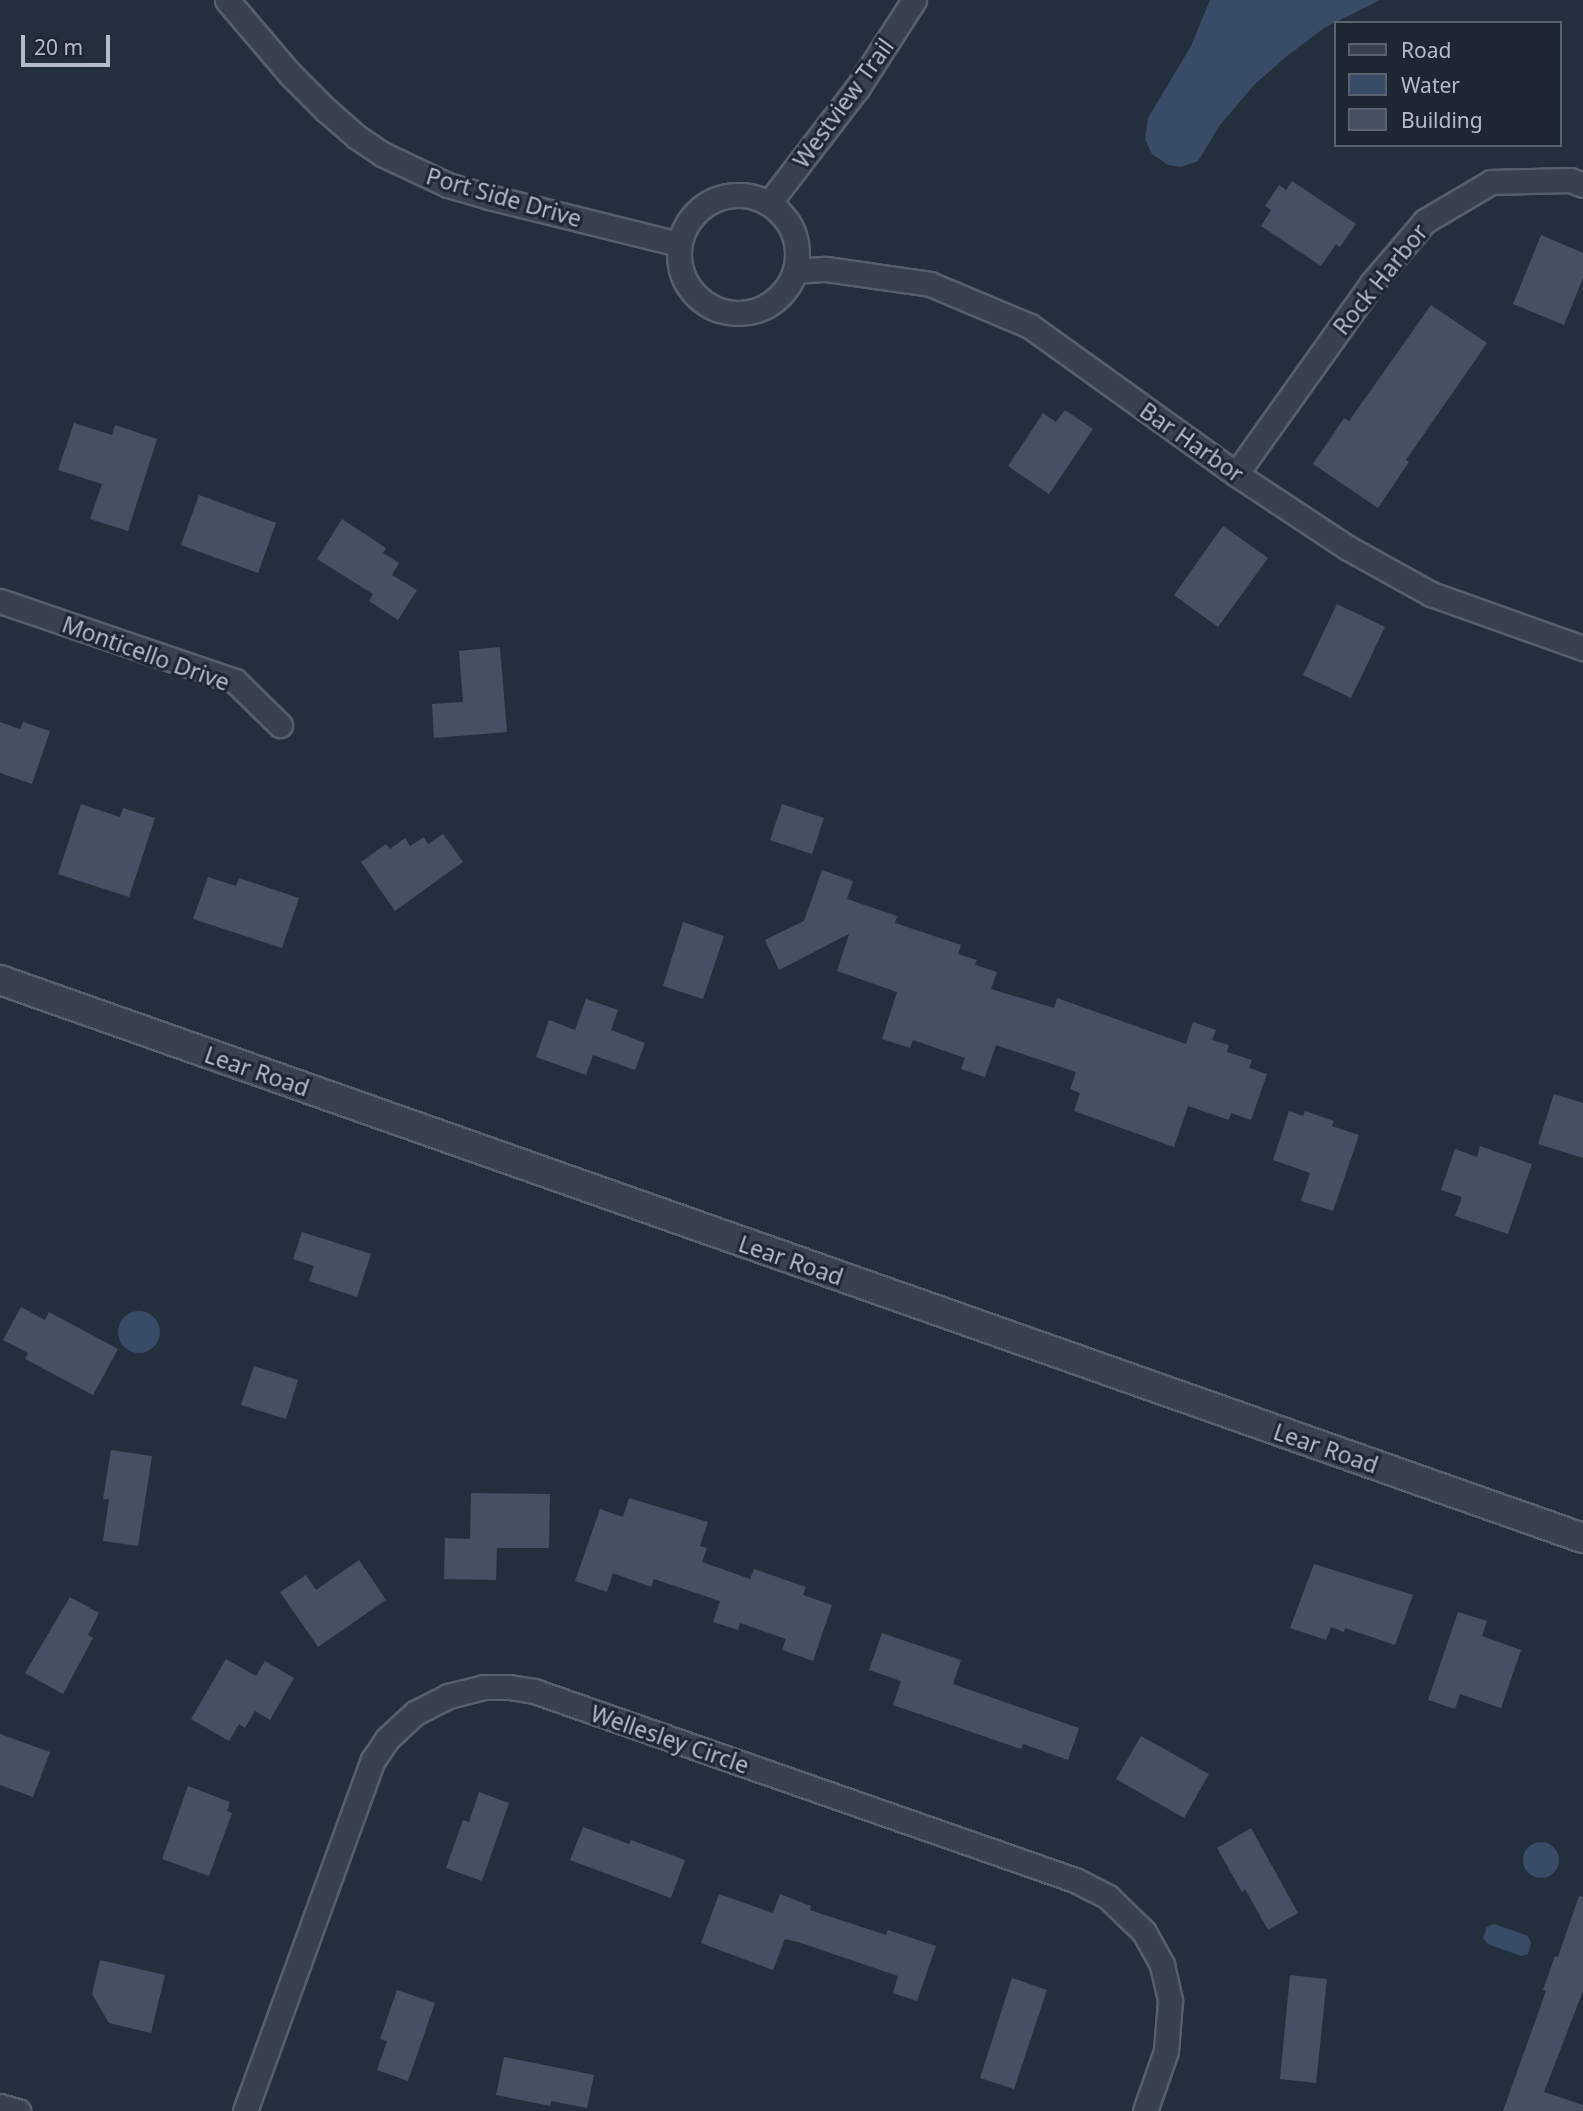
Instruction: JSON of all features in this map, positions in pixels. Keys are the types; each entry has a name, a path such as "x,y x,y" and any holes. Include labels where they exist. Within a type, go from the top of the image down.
{"street":[{"name":"Port Side Drive","path":"227,0 290,74 326,110 382,154 448,185 679,244"},
{"name":"Westview Trail","path":"769,204 858,87 914,0"},
{"name":"Rock Harbor","path":"1236,474 1372,283 1424,221 1491,182 1570,180 1583,185"},
{"path":"732,195 751,196 769,204 784,216 793,233 797,252 794,271 786,289 772,303 754,311 734,314 714,309 698,298 686,283 679,264 679,244 685,226 697,210 713,200 732,195"},
{"name":"Bar Harbor","path":"794,271 826,269 930,284 1030,326 1236,474 1348,548 1431,594 1583,648"},
{"name":"Monticello Drive","path":"0,601 234,681 280,725"},
{"name":"Lear Road","path":"0,980 1583,1538"},
{"name":"Wellesley Circle","path":"246,2111 373,1760 387,1739 415,1713 448,1696 496,1687 534,1691 1062,1876 1108,1897 1144,1932 1162,1965 1170,2001 1166,2051 1145,2111"},
{"path":"0,2106 18,2111"}],"water":[{"path":"1210,0 1380,0 1334,21 1287,56 1255,84 1220,125 1198,161 1181,167 1168,165 1152,154 1145,139 1148,118 1191,46"},
{"path":"139,1311 154,1317 160,1332 154,1347 139,1353 124,1347 118,1332 124,1317"},
{"path":"1541,1842 1554,1847 1559,1860 1554,1873 1541,1878 1528,1873 1523,1860 1528,1847"},
{"path":"1494,1924 1528,1936 1531,1943 1528,1954 1521,1956 1488,1944 1483,1938 1487,1927"}],"building":[{"path":"1292,181 1356,224 1340,247 1336,244 1321,266 1261,226 1271,210 1265,206 1279,185 1286,190"},
{"path":"1541,235 1583,253 1583,278 1564,325 1513,304"},
{"path":"1431,305 1487,343 1406,460 1409,462 1378,508 1313,464 1344,418 1349,421"},
{"path":"1065,410 1093,429 1049,494 1008,466 1043,413 1056,422"},
{"path":"74,423 112,435 115,425 157,439 128,531 90,519 102,484 58,470"},
{"path":"199,495 276,523 258,573 181,545"},
{"path":"342,519 386,548 383,553 399,563 392,575 417,590 398,620 369,601 373,594 317,559"},
{"path":"1223,526 1268,558 1218,627 1174,595"},
{"path":"1337,604 1385,627 1351,698 1303,675"},
{"path":"500,647 507,732 434,738 432,704 463,702 459,651"},
{"path":"0,722 20,729 23,722 50,731 32,784 0,773"},
{"path":"81,804 120,817 123,808 155,818 129,897 58,874"},
{"path":"782,804 824,818 812,854 770,840"},
{"path":"443,834 463,862 395,911 361,862 386,844 390,849 405,838 410,846 424,837 428,844"},
{"path":"822,870 853,881 847,899 897,916 895,923 961,945 958,954 977,960 975,965 997,972 991,989 1054,1008 1057,998 1186,1044 1193,1022 1216,1030 1212,1040 1229,1045 1227,1052 1252,1060 1249,1068 1267,1074 1251,1120 1231,1113 1229,1120 1188,1106 1174,1147 1074,1111 1080,1093 1070,1089 1076,1072 996,1045 985,1077 961,1069 965,1058 913,1040 910,1048 882,1039 897,992 837,971 849,934 779,970 765,940 804,921"},
{"path":"208,877 236,886 239,878 299,898 282,948 193,919"},
{"path":"683,922 724,936 703,999 663,986"},
{"path":"586,999 618,1010 611,1030 645,1043 635,1070 593,1055 586,1075 536,1057 549,1020 575,1030"},
{"path":"1554,1094 1583,1103 1583,1158 1538,1144"},
{"path":"1289,1111 1303,1116 1305,1111 1334,1121 1332,1126 1359,1135 1333,1211 1301,1201 1310,1173 1273,1160"},
{"path":"1480,1146 1532,1164 1508,1234 1455,1216 1462,1197 1441,1190 1455,1149 1477,1157"},
{"path":"302,1232 371,1254 357,1297 309,1281 314,1266 293,1259"},
{"path":"21,1307 45,1320 49,1312 118,1349 93,1395 25,1359 28,1353 3,1340"},
{"path":"254,1366 298,1380 286,1419 241,1405"},
{"path":"111,1450 152,1456 138,1546 103,1541 109,1499 103,1499"},
{"path":"471,1493 550,1494 549,1548 497,1548 496,1580 444,1579 445,1538 470,1539"},
{"path":"629,1498 708,1522 700,1546 707,1548 702,1562 750,1579 754,1569 806,1587 803,1595 832,1605 813,1661 782,1650 786,1639 740,1623 738,1630 713,1622 720,1601 654,1579 651,1587 613,1573 607,1592 575,1581 600,1509 623,1517"},
{"path":"359,1560 386,1600 318,1647 280,1592 306,1575 316,1590"},
{"path":"1314,1564 1413,1595 1395,1645 1345,1628 1344,1632 1331,1627 1326,1640 1290,1628"},
{"path":"70,1597 99,1613 88,1635 93,1638 63,1694 25,1673"},
{"path":"1458,1612 1487,1621 1482,1636 1521,1650 1501,1708 1460,1694 1455,1709 1428,1700"},
{"path":"882,1633 961,1660 953,1684 1079,1728 1068,1760 1023,1744 1021,1749 893,1705 901,1681 869,1670"},
{"path":"226,1659 256,1676 265,1661 294,1678 270,1720 255,1711 245,1728 239,1724 229,1741 191,1719"},
{"path":"0,1734 50,1752 33,1797 0,1785"},
{"path":"1141,1736 1209,1774 1184,1818 1116,1779"},
{"path":"188,1786 230,1802 227,1811 232,1813 209,1876 162,1859"},
{"path":"479,1792 509,1803 482,1881 446,1868 463,1820 469,1822"},
{"path":"583,1827 629,1844 631,1840 685,1860 671,1898 570,1860"},
{"path":"1251,1828 1298,1913 1268,1930 1245,1889 1242,1892 1217,1848"},
{"path":"719,1894 773,1913 780,1894 811,1906 810,1910 886,1935 888,1930 936,1946 917,2001 893,1993 898,1976 798,1942 785,1939 773,1970 701,1943"},
{"path":"1579,1896 1583,1897 1583,1991 1544,2092 1583,2105 1583,2111 1503,2111 1546,1991 1543,1990 1555,1956 1558,1957"},
{"path":"100,1960 165,1975 151,2033 109,2023 92,1994"},
{"path":"1290,1975 1327,1979 1316,2083 1280,2079"},
{"path":"1012,1978 1047,1990 1014,2089 980,2078"},
{"path":"397,1990 435,2003 408,2081 377,2070 387,2041 380,2039"},
{"path":"504,2057 594,2075 587,2108 551,2101 550,2106 496,2095"}]}
